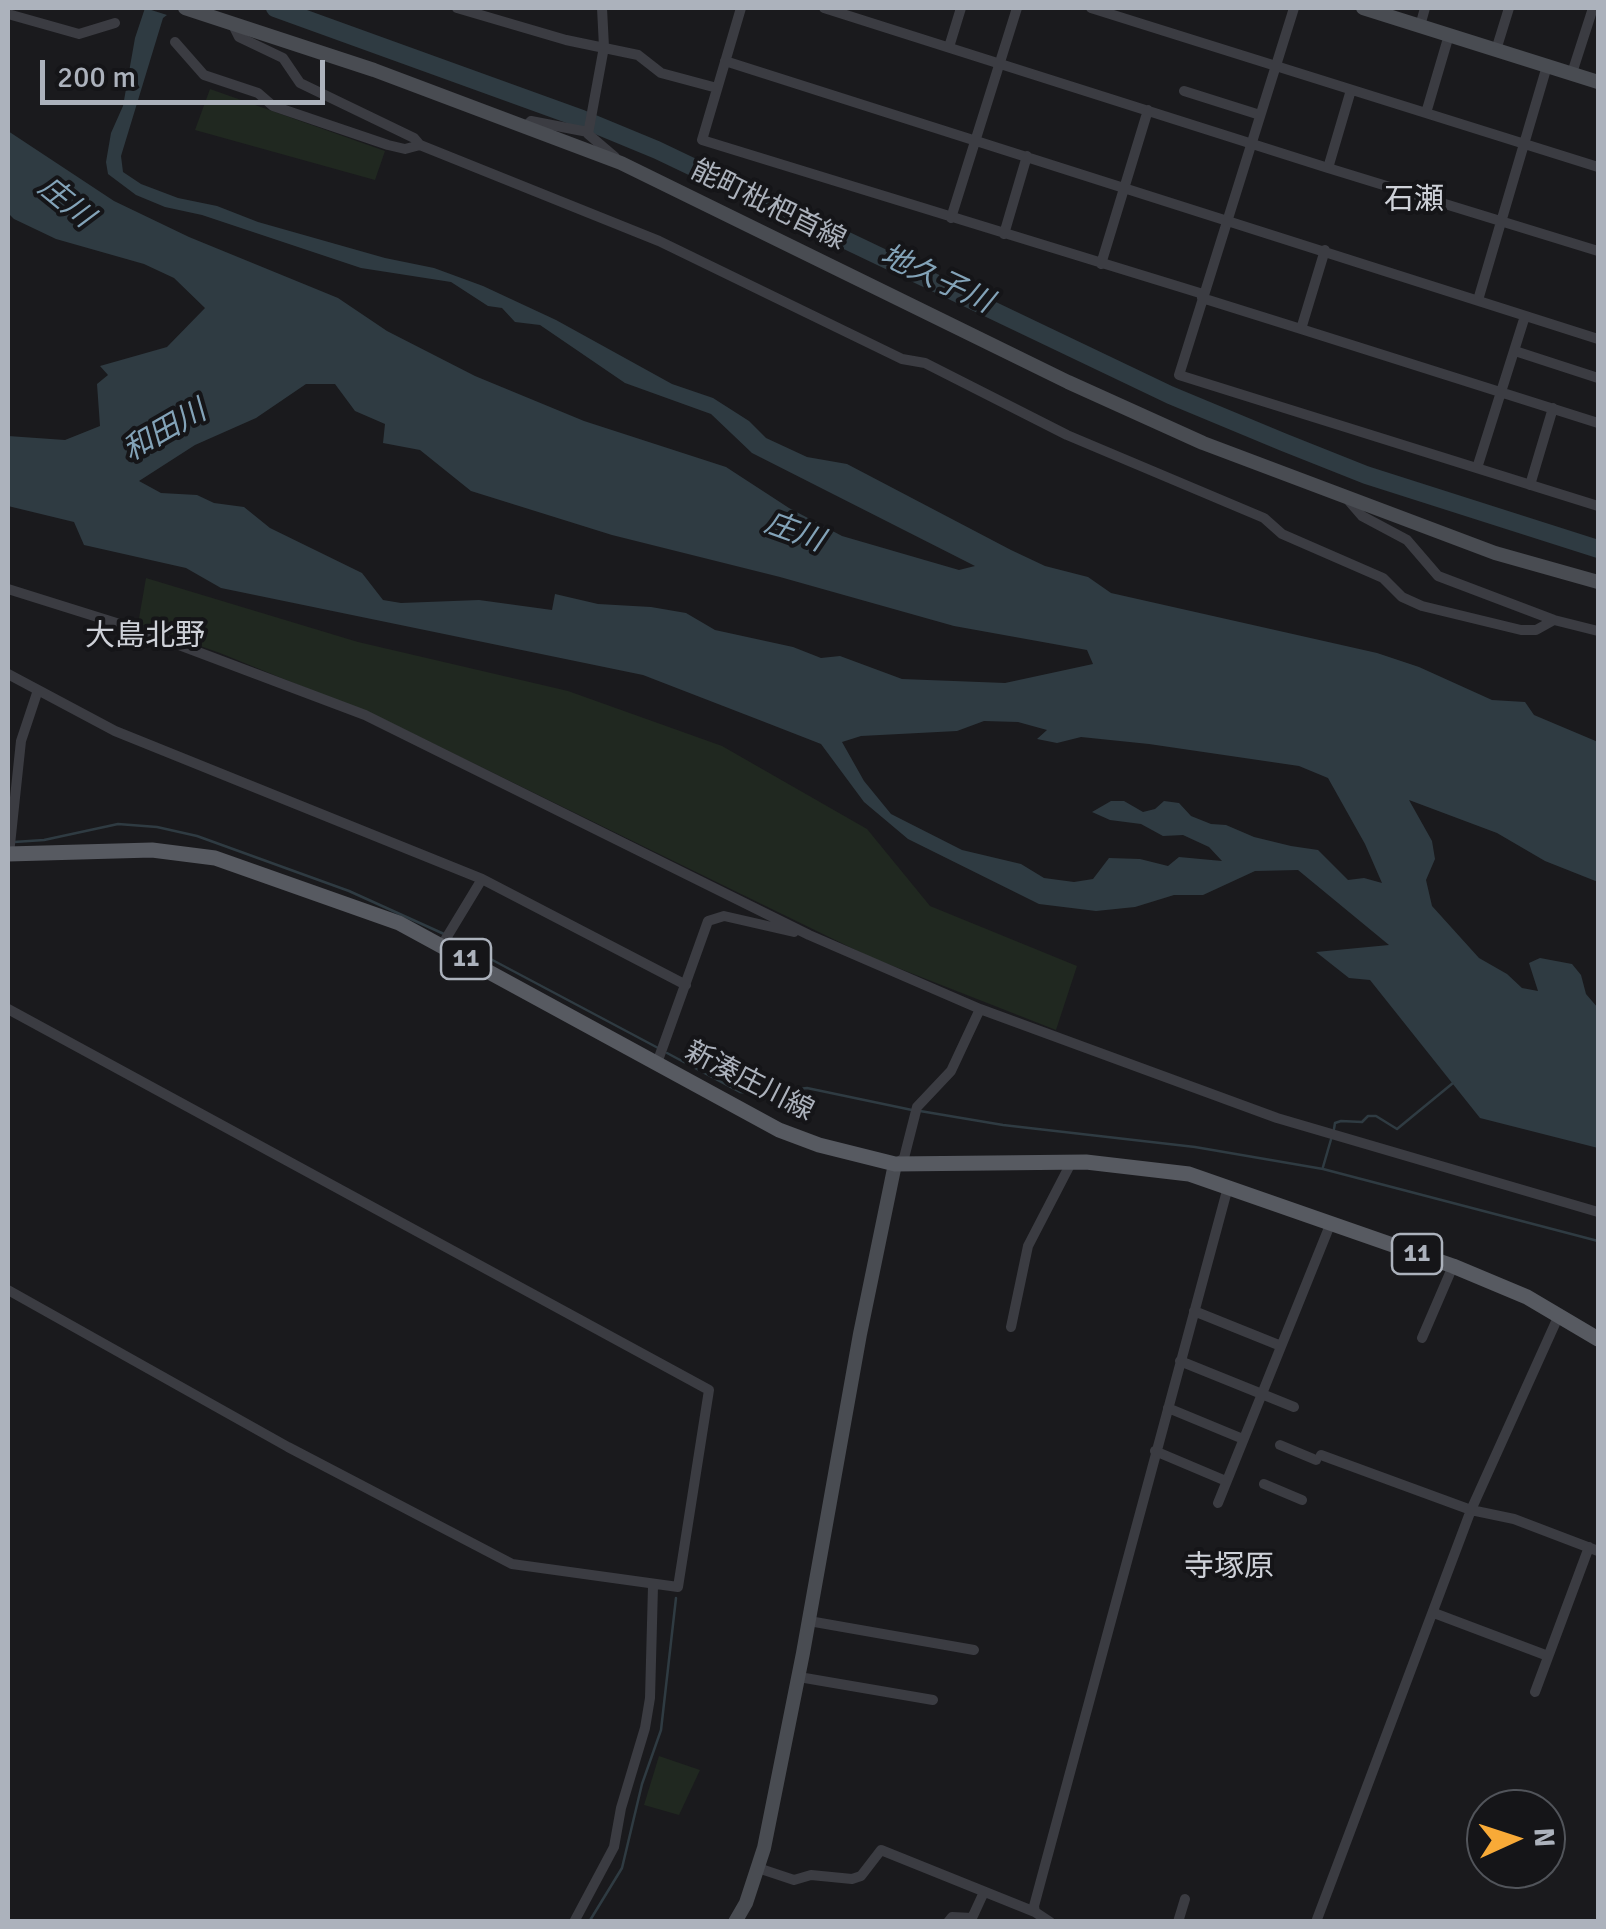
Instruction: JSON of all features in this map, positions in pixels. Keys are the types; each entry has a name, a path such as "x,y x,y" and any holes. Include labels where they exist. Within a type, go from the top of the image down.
{"main road":[{"name":"能町枇杷首線","path":"188,8 622,163 1068,382 1203,443 1495,553 1598,582"},
{"path":"1363,8 1598,82"},
{"name":"新湊庄川線","path":"8,856 152,850 203,856 354,906 442,946 779,1130 855,1156 895,1164 1071,1163 1189,1174 1453,1266 1528,1297 1598,1339"},
{"path":"735,1922 758,1868 895,1164"}],"street":[{"path":"457,8 566,40 638,55 661,73 717,88"},
{"path":"588,132 604,46 602,8"},
{"path":"741,8 702,140 1598,423"},
{"path":"824,8 1598,251"},
{"path":"949,48 961,8"},
{"path":"951,218 1017,8"},
{"path":"1091,8 1598,167"},
{"path":"1294,8 1179,375 1598,503"},
{"path":"1420,26 1425,8"},
{"path":"1496,50 1510,8"},
{"path":"1572,73 1593,8"},
{"path":"8,14 79,34 115,24"},
{"path":"232,22 238,37 283,58 300,84 414,138 420,146 658,241 902,359 925,363 1067,435 1264,518 1282,534 1383,578 1402,598 1521,630 1536,630 1554,620"},
{"path":"1426,113 1449,35"},
{"path":"176,42 204,75 258,94 273,106 388,145 405,149 420,146"},
{"path":"725,61 1598,339"},
{"path":"1478,300 1547,66"},
{"path":"1328,168 1351,90"},
{"path":"1184,92 1260,115"},
{"path":"1101,264 1148,110"},
{"path":"526,126 531,121 588,132 622,163"},
{"path":"1004,234 1028,156"},
{"path":"1301,329 1325,250"},
{"path":"1478,468 1525,316"},
{"path":"1515,350 1598,378"},
{"path":"1530,485 1553,408"},
{"path":"1348,500 1362,516 1407,540 1438,576 1554,620 1598,631"},
{"path":"8,589 142,631 365,714 809,935 980,1008 1277,1118 1598,1212"},
{"path":"8,674 114,731 482,879 686,985"},
{"path":"8,856 13,757 38,690"},
{"path":"442,946 482,879"},
{"path":"656,1063 708,922 724,916 809,935"},
{"path":"895,1164 904,1158 916,1110 951,1071 980,1008"},
{"path":"8,1009 709,1390 678,1588 512,1564 288,1447 8,1290"},
{"path":"1011,1326 1028,1246 1071,1163"},
{"path":"1032,1915 1228,1186"},
{"path":"1218,1502 1330,1225"},
{"path":"1422,1338 1453,1266"},
{"path":"1194,1311 1281,1346"},
{"path":"1316,1922 1471,1510 1560,1315"},
{"path":"1180,1361 1294,1407"},
{"path":"1168,1408 1243,1439"},
{"path":"1280,1444 1471,1510 1514,1519 1594,1549 1535,1692"},
{"path":"1156,1451 1226,1480"},
{"path":"1264,1484 1302,1500"},
{"path":"574,1922 614,1847 621,1808 645,1728 650,1698 653,1586"},
{"path":"1434,1613 1548,1656"},
{"path":"809,1621 974,1650"},
{"path":"798,1677 933,1700"},
{"path":"758,1868 794,1880 811,1875 852,1879 861,1876 881,1850 1050,1922"},
{"path":"948,1922 952,1916 972,1918 984,1892"},
{"path":"1178,1922 1185,1899"}],"shaded area":[{"path":"210,89 385,151 375,180 195,130"},
{"path":"146,578 358,642 568,691 722,746 867,829 930,906 1077,966 1056,1030 870,957 387,721 138,624"},
{"path":"659,1756 700,1770 679,1815 644,1805"}],"water":[{"path":"145,8 167,15 121,156 123,172 141,184 258,222 434,268 483,286 556,320 672,384 713,398 749,421 766,438 807,457 847,464 1011,550 1045,566 1088,577 1111,593 1377,653 1492,700 1525,702 1534,715 1598,742 1598,882 1545,861 1497,833 1409,800 1432,841 1435,859 1426,880 1432,906 1479,958 1522,988 1538,991 1529,963 1540,958 1572,964 1581,975 1586,994 1598,1008 1598,1148 1480,1118 1370,980 1349,978 1316,952 1389,945 1298,870 1255,871 1203,895 1174,895 1135,907 1096,911 1039,904 908,839 864,802 821,744 643,675 221,588 186,568 84,545 74,522 8,506 8,436 65,440 100,426 97,384 108,375 100,366 167,347 205,308 174,278 144,264 56,239 14,219 8,213 8,131 114,201 189,237 338,298 387,331 475,376 584,421 726,467 789,508 842,536 959,570 975,566 752,453 711,414 625,383 540,325 515,322 502,308 488,306 451,282 361,268 136,195 108,174 106,162 111,133 123,106 135,38","holes":["306,384 335,384 355,411 385,424 383,443 420,450 471,491 612,535 954,626 1087,650 1093,664 1005,683 902,679 840,656 821,658 793,647 715,630 686,613 651,607 598,604 555,594 552,610 479,600 383,600 362,573 270,528 244,507 214,503 197,495 161,493 139,481 195,445 256,418","984,721 1018,722 1047,730 1037,739 1057,743 1081,737 1299,766 1328,778 1382,883 1364,878 1348,880 1318,850 1211,824 1191,816 1179,803 1164,801 1143,812 1124,801 1111,801 1092,812 1110,820 1141,824 1163,836 1183,835 1209,847 1222,861 1179,857 1168,866 1140,859 1109,858 1093,879 1074,882 1044,878 1021,864 962,850 891,814 864,781 842,742 861,736 957,731"]}],"waterway":[{"name":"地久子川","path":"275,8 657,150 1170,395 1283,442 1366,475 1598,549"},
{"path":"14,842 44,840 118,824 157,827 197,836 349,891 444,934"},
{"path":"451,938 660,1049"},
{"path":"667,1053 740,1092 758,1094 807,1088 912,1110"},
{"path":"1334,1129 1335,1123 1362,1122 1368,1116 1376,1116 1397,1129 1453,1083"},
{"path":"920,1111 1003,1125 1195,1147 1323,1169 1598,1241"},
{"path":"1323,1167 1332,1136"},
{"path":"589,1922 622,1868 642,1784 661,1730 676,1598"}],"district":[{"name":"石瀬","path":"1414,201"},
{"name":"大島北野","path":"145,637"},
{"name":"寺塚原","path":"1229,1568"}],"water label":[{"name":"庄川","path":"65,203"},
{"name":"和田川","path":"165,432"},
{"name":"庄川","path":"794,533"}]}
